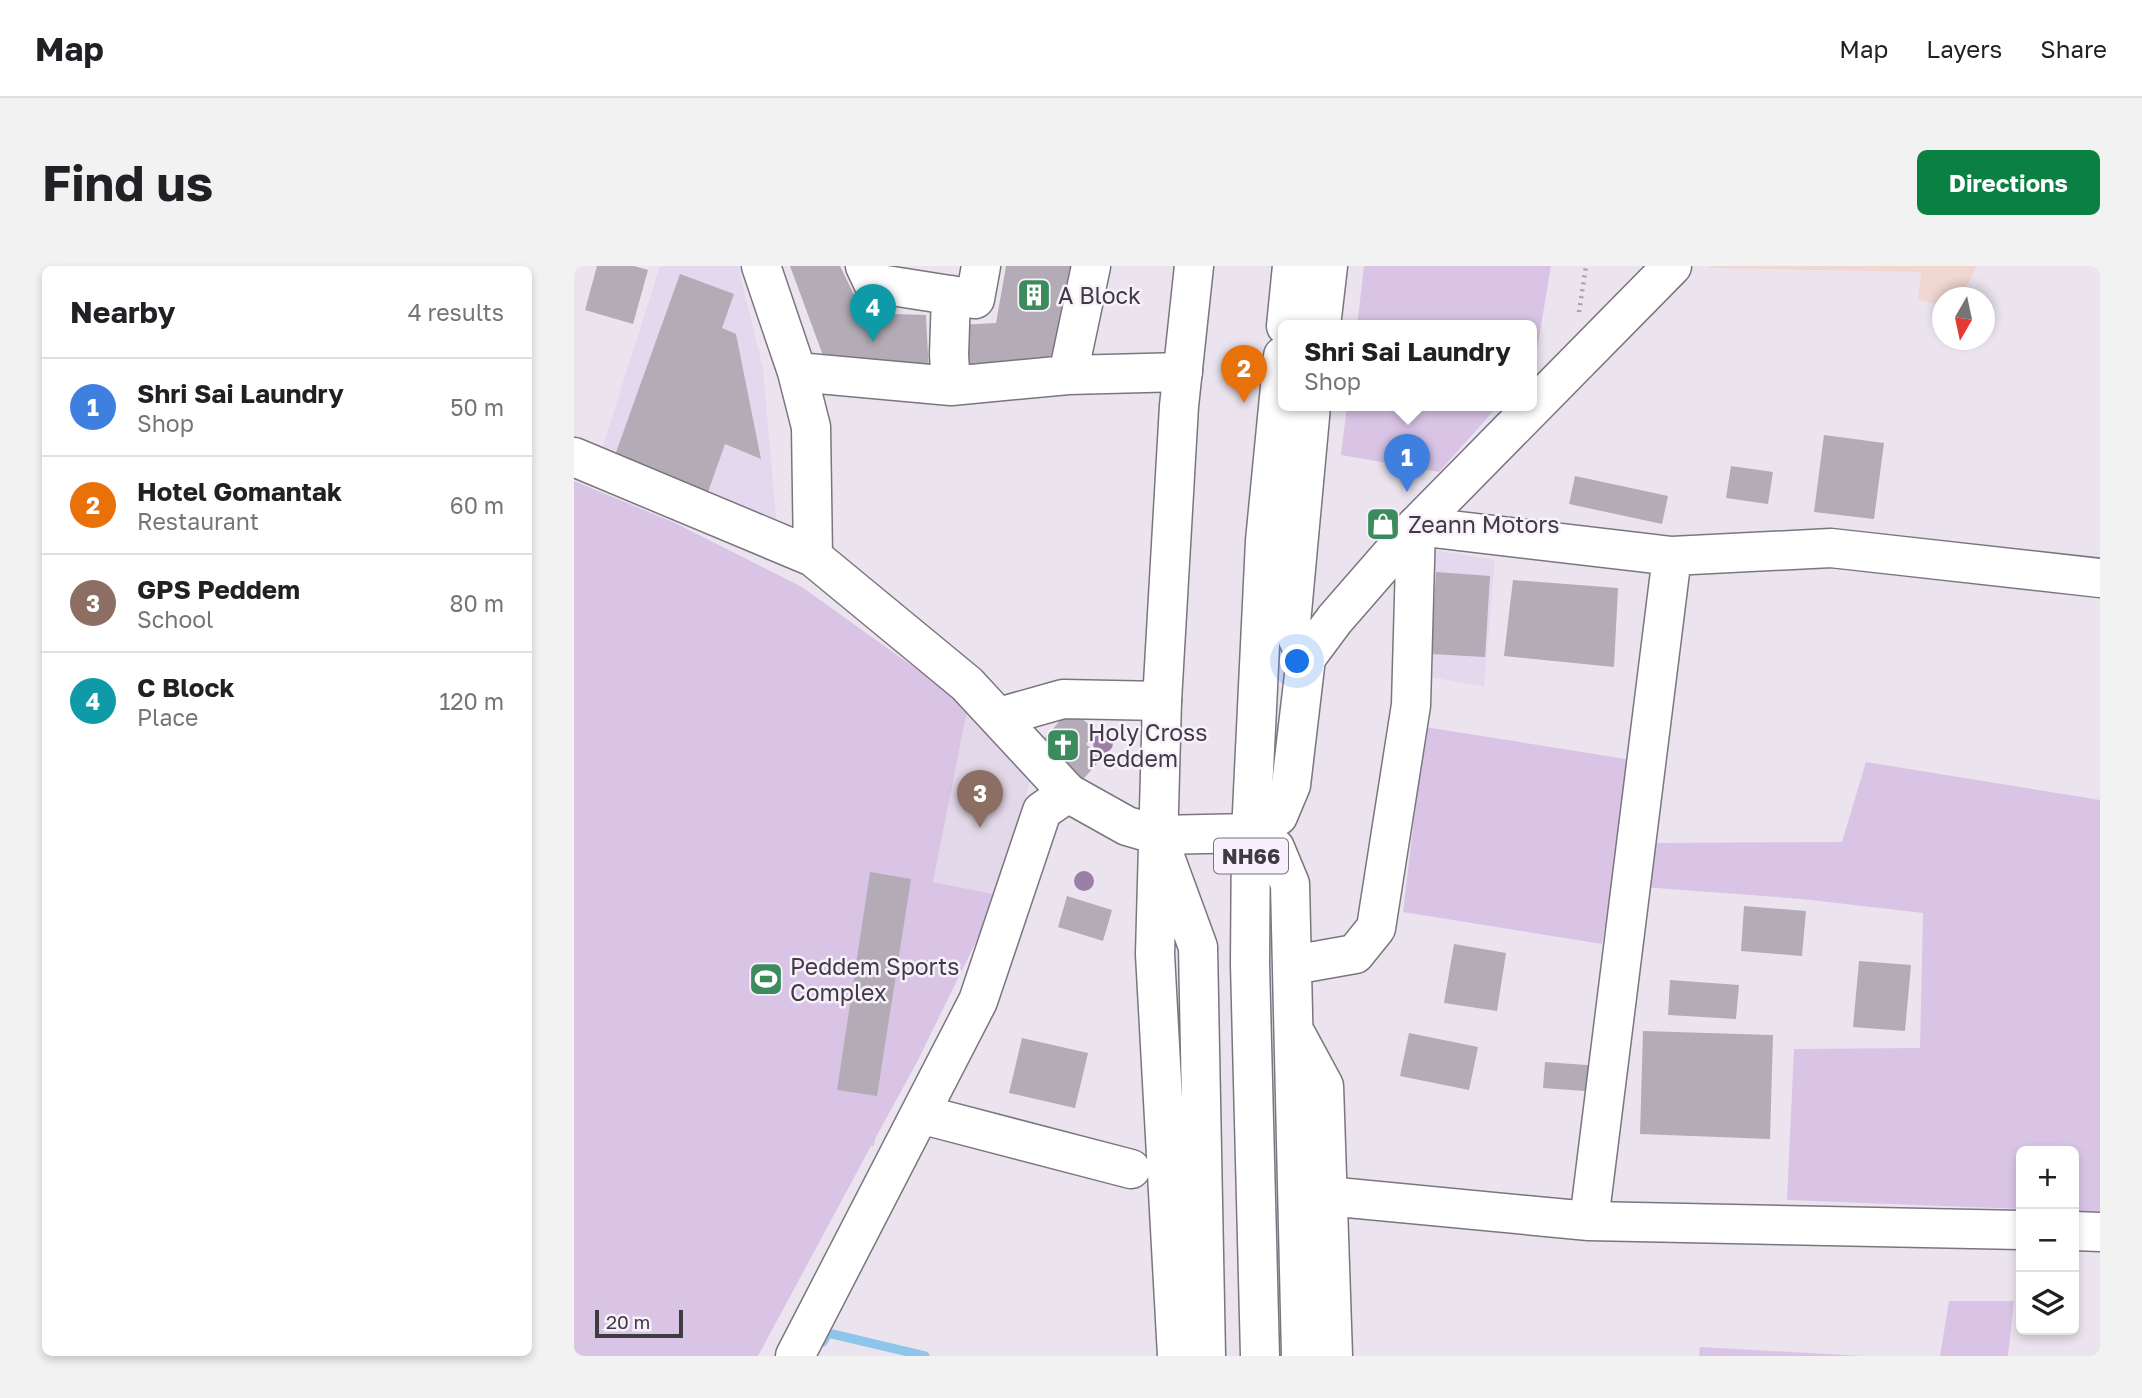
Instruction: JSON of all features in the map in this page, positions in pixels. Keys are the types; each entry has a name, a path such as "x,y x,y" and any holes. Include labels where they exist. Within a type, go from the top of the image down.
{"main road":[{"path":"761,266 797,372 811,427 813,557"},
{"path":"864,266 873,283 975,299 981,266"},
{"path":"1068,375 1091,266"},
{"path":"1177,1356 1155,954 1162,701 1182,372 1194,266"},
{"path":"1287,320 1292,266"},
{"path":"1322,320 1328,266"},
{"path":"1537,403 1672,266"},
{"path":"951,295 951,386"},
{"path":"797,372 951,386 1068,375 1182,372"},
{"name":"NH66","path":"1260,1356 1250,964 1251,834 1265,541 1278,407"},
{"path":"1251,834 1278,816 1291,785 1306,658 1291,623 1311,411"},
{"path":"1306,658 1416,526 1529,411"},
{"path":"574,457 813,557 967,684 1068,793 1127,826 1158,835 1251,834 1275,848 1290,884 1301,1356"},
{"path":"1416,526 1672,556 1831,548 2100,578"},
{"path":"1293,965 1355,954 1376,928 1411,705 1416,526"},
{"path":"1589,1221 1672,556"},
{"path":"999,717 1063,699 1162,701"},
{"path":"804,1354 978,1000 1042,811 1068,793"},
{"path":"1158,835 1198,947 1206,1356"},
{"path":"1293,1030 1324,1086 1334,1356"},
{"path":"920,1114 1131,1169"},
{"path":"1328,1196 1589,1221 2016,1230"},
{"path":"2079,1231 2100,1231"}],"shaded area":[{"path":"660,266 738,266 763,368 777,529 600,455"},
{"path":"1364,266 1551,266 1537,349 1537,320 1358,320"},
{"path":"1977,266 1966,287 1932,287 1932,303 1918,300 1921,272 1709,268"},
{"path":"1346,411 1494,411 1439,472 1341,455"},
{"name":"Peddem Sports Complex","path":"574,481 673,522 802,587 968,706 933,882 999,895 917,1062 875,1139 874,1146 871,1146 758,1356 574,1356"},
{"path":"1427,549 1495,560 1484,687 1420,675"},
{"path":"968,706 1032,774 999,895 933,882"},
{"path":"1425,727 1632,760 1602,944 1403,912"},
{"path":"1866,762 2100,800 2100,1213 2079,1212 2079,1146 2016,1146 2016,1209 1787,1200 1794,1049 1920,1048 1923,913 1802,899 1643,887 1650,843 1842,842"},
{"path":"1949,1301 2014,1301 2008,1356 1940,1356"},
{"path":"1700,1347 1863,1356 1699,1356"}],"building":[{"path":"597,266 634,266 648,270 633,324 585,310"},
{"path":"790,266 840,266 863,313 926,315 929,374 828,369"},
{"name":"A Block","path":"1006,266 1071,266 1054,370 964,377 959,325 996,323"},
{"path":"680,274 734,294 722,328 736,334 761,459 725,444 708,492 614,458"},
{"path":"1824,435 1884,443 1874,519 1814,512"},
{"path":"1731,466 1773,472 1768,504 1726,498"},
{"path":"1575,476 1668,496 1662,524 1569,504"},
{"path":"1436,572 1490,576 1485,657 1431,654"},
{"path":"1513,580 1618,588 1614,667 1504,656"},
{"name":"Holy Cross Peddem","path":"1070,709 1097,731 1086,744 1102,758 1079,784 1037,747"},
{"path":"870,872 911,879 877,1096 837,1090"},
{"path":"1067,896 1112,910 1103,941 1058,927"},
{"path":"1744,906 1806,911 1802,956 1741,951"},
{"path":"1454,944 1506,953 1497,1011 1444,1003"},
{"path":"1859,961 1911,965 1905,1031 1853,1027"},
{"path":"1670,980 1739,985 1736,1019 1668,1015"},
{"path":"1643,1031 1773,1035 1770,1139 1640,1134"},
{"path":"1409,1033 1478,1047 1469,1090 1400,1076"},
{"path":"1022,1038 1088,1053 1075,1108 1009,1093"},
{"path":"1545,1062 1600,1066 1598,1092 1543,1088"}],"waterway":[{"path":"823,1342 828,1333 925,1356"}],"place":[{"name":"A Block","path":"1034,295"},
{"name":"C Block","path":"873,342"},
{"name":"Hotel Gomantak","path":"1244,403"},
{"name":"Shri Sai Laundry","path":"1407,492"},
{"name":"Zeann Motors","path":"1383,524"},
{"name":"Holy Cross Peddem","path":"1063,745"},
{"name":"GPS Peddem","path":"980,828"},
{"name":"Peddem Sports Complex","path":"766,979"}]}
